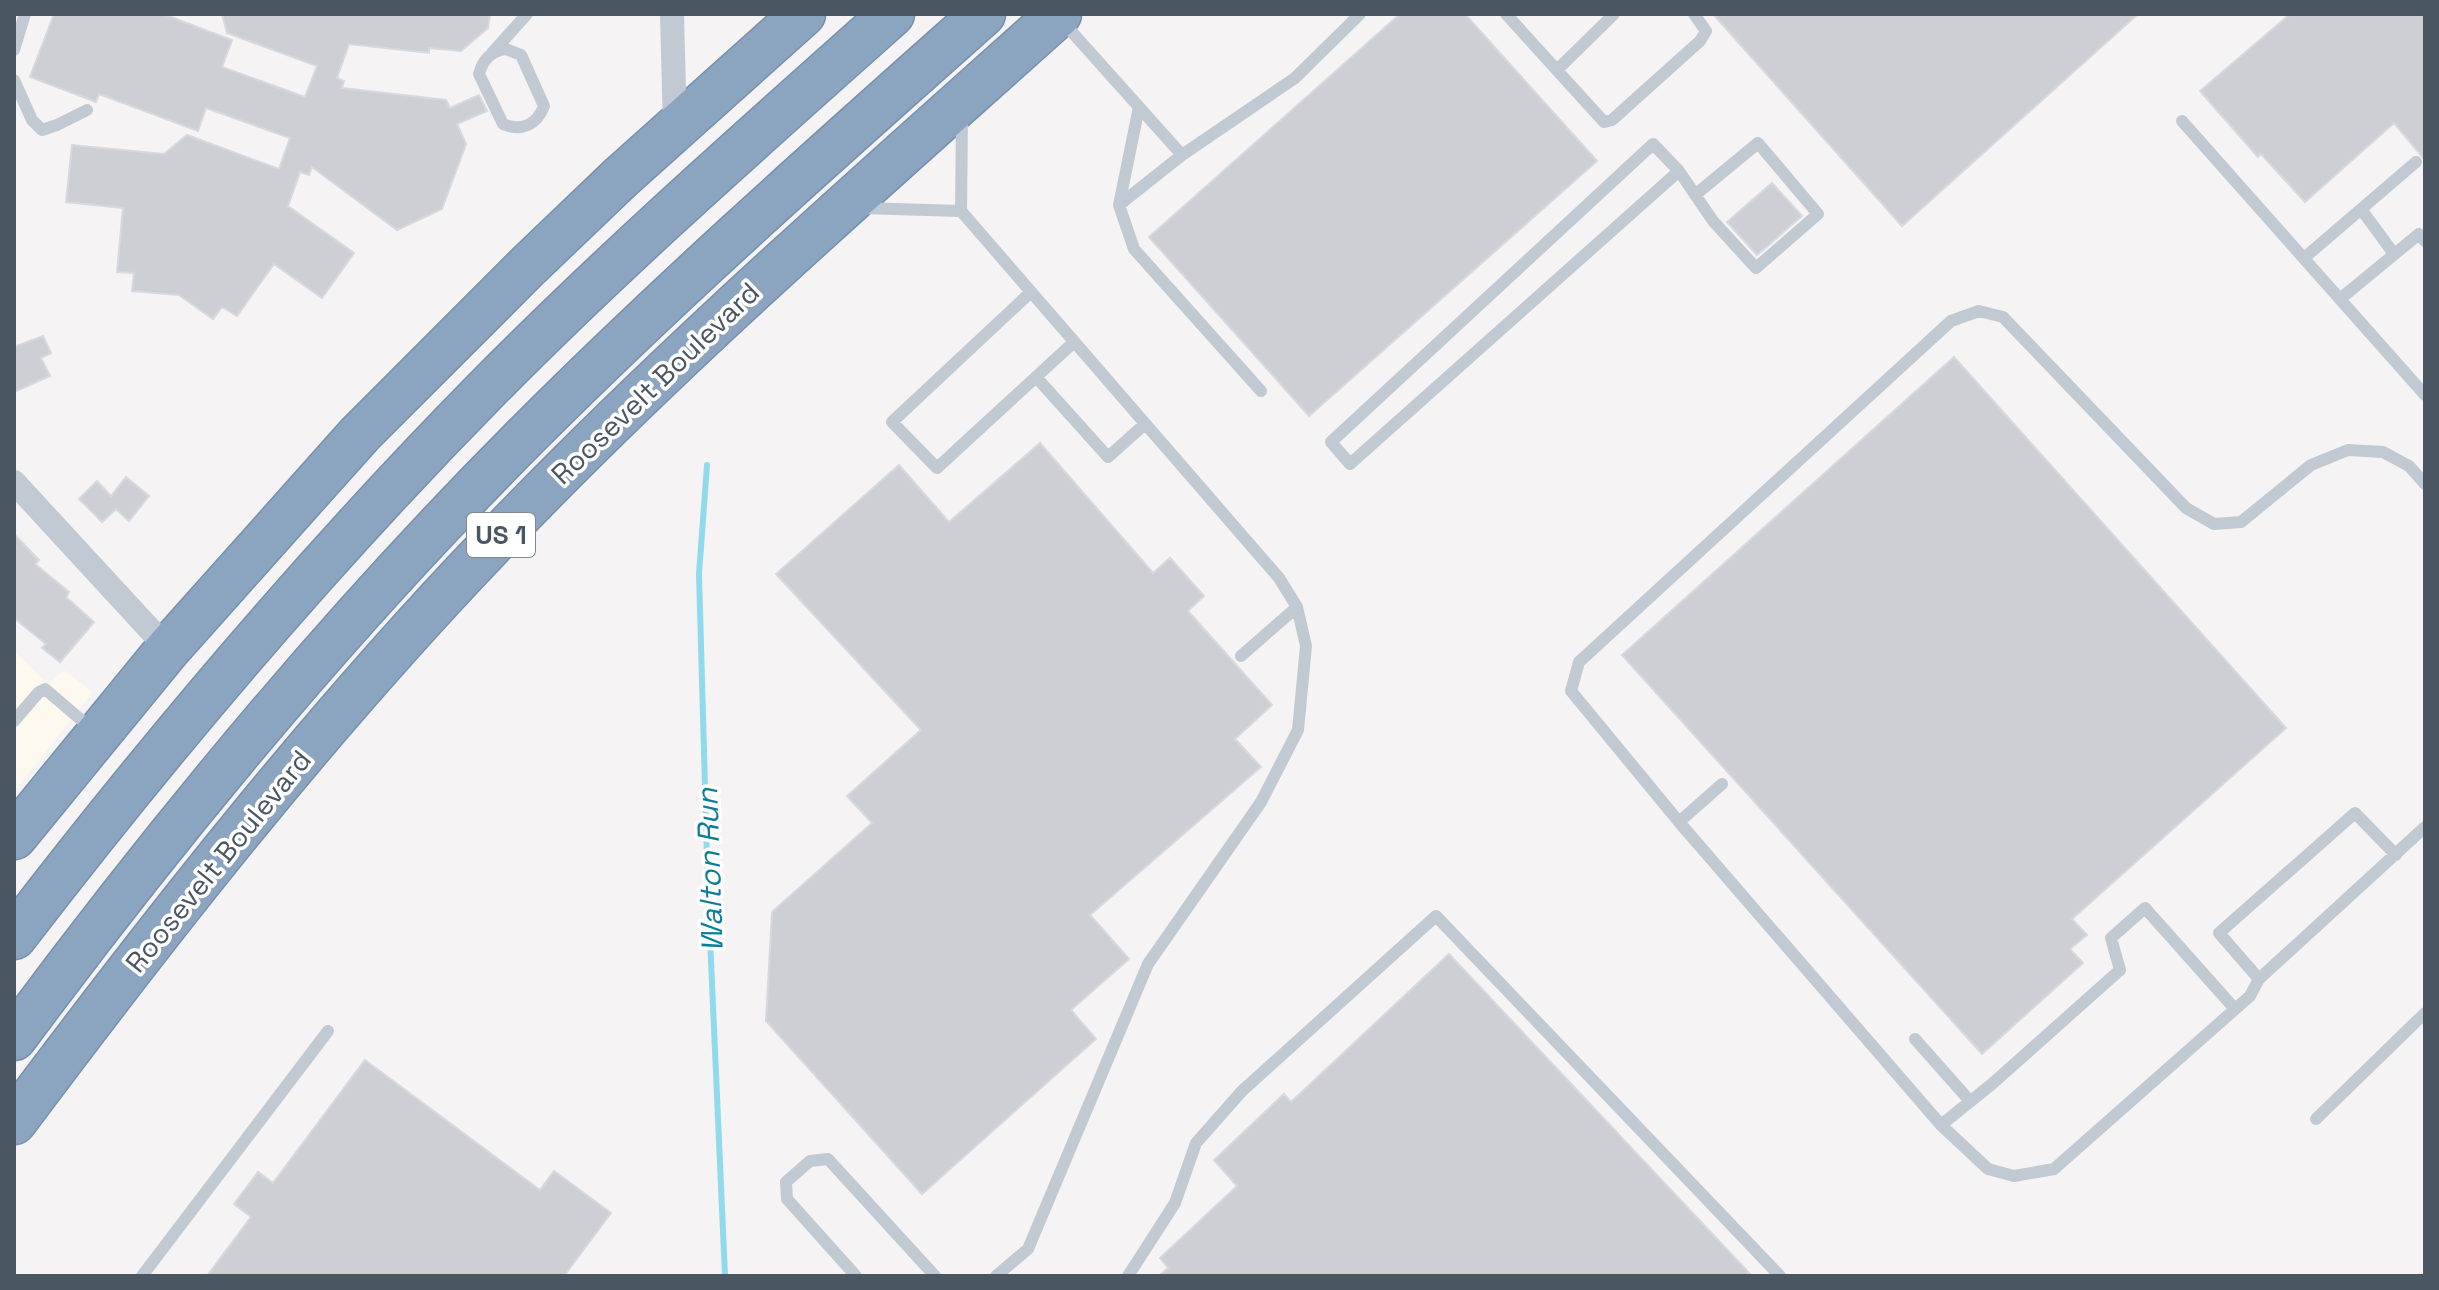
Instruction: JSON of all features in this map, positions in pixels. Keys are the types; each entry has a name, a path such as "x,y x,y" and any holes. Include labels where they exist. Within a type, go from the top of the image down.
{"highway":[{"path":"17,829 168,649 350,445 540,254 803,14"},
{"path":"14,937 172,736 414,464 570,307 892,14"},
{"name":"Roosevelt Boulevard","path":"14,1038 173,831 294,688 448,516 701,266 983,14"},
{"name":"Roosevelt Boulevard","path":"14,1122 123,976 258,807 418,624 554,480 736,303 1058,15"},
{"path":"93,742 326,561"},
{"path":"258,807 371,601"}],"street":[{"path":"672,14 675,129"},
{"path":"14,482 168,649"}],"lane":[{"path":"14,50 25,14"},
{"path":"492,53 506,49 521,55 544,106 536,121 528,126 519,128 503,124 479,74 485,59 527,14"},
{"path":"1119,205 1182,155 1295,78 1360,14"},
{"path":"1525,14 1510,19 1604,122 1612,120 1700,41 1706,31 1694,14"},
{"path":"1557,70 1614,14"},
{"path":"1058,15 1182,155"},
{"path":"14,80 32,120 42,130 87,110"},
{"path":"962,101 961,211 1279,578 1297,607 1306,646 1298,730 1261,802 1148,964 1028,1249 996,1276"},
{"path":"1139,107 1119,205 1134,249 1261,391"},
{"path":"2182,121 2425,395"},
{"path":"1679,171 1350,464 1331,442 1653,144 1679,171 1695,195 1713,221 1756,268 1818,214 1758,143 1695,195"},
{"path":"2304,258 2416,162"},
{"path":"844,207 961,211"},
{"path":"2361,209 2394,254"},
{"path":"2340,299 2419,234 2425,241"},
{"path":"1031,292 892,422 937,468 1074,342"},
{"path":"2425,484 2409,466 2383,452 2348,450 2311,465 2241,522 2214,524 2186,508 2003,317 1979,311 1951,321 1579,662 1571,691 1679,822 1941,1125 1988,1169 2014,1176 2054,1169 2250,996 2259,979 2425,827"},
{"path":"1036,377 1108,457 1145,424"},
{"path":"1241,656 1297,607"},
{"path":"14,721 45,689 93,742"},
{"path":"1679,822 1722,784"},
{"path":"2259,979 2219,933 2355,813 2396,855"},
{"path":"1941,1125 2120,970 2111,938 2145,908 2235,1009"},
{"path":"1128,1276 1175,1203 1196,1143 1242,1091 1436,916 1780,1276"},
{"path":"2316,1119 2425,1013"},
{"path":"142,1276 328,1031"},
{"path":"1915,1039 1969,1100"},
{"path":"856,1276 787,1199 786,1182 810,1161 828,1159 935,1276"}],"shaded area":[{"path":"14,651 48,684 64,670 93,692 14,792"}],"building":[{"path":"54,14 163,14 232,40 222,67 305,97 317,66 227,33 222,14 490,14 488,28 461,51 429,48 429,53 349,44 337,78 344,81 342,88 446,100 450,108 479,95 487,111 457,124 466,144 442,209 397,230 312,167 309,175 300,172 288,206 354,253 322,298 274,264 237,316 222,307 213,319 179,295 132,291 134,273 117,272 123,208 66,202 72,145 164,154 187,135 279,169 290,138 206,108 198,131 99,94 96,102 30,77"},
{"path":"1400,14 1465,14 1597,161 1309,416 1149,237"},
{"path":"1713,14 2138,14 1902,226"},
{"path":"2290,14 2425,14 2425,160 2394,123 2305,202 2261,154 2258,157 2200,91"},
{"path":"1772,183 1802,216 1757,255 1727,222"},
{"path":"43,336 51,353 41,358 50,376 14,392 14,347"},
{"path":"1954,357 2286,728 2072,919 2087,935 2070,949 2083,963 1982,1054 1622,655"},
{"path":"1040,443 1153,573 1170,558 1204,596 1188,611 1272,705 1235,739 1261,767 1090,915 1129,959 1071,1010 1096,1039 922,1194 766,1021 772,912 872,823 847,796 921,730 776,574 899,465 949,522"},
{"path":"126,477 149,496 129,521 116,509 102,522 79,499 97,481 111,496"},
{"path":"14,534 39,560 35,564 69,592 66,597 94,622 60,662 42,648 46,644 14,618"},
{"path":"1449,954 1752,1276 1159,1276 1168,1268 1160,1258 1237,1186 1214,1160 1284,1094 1291,1102"},
{"path":"365,1060 540,1190 554,1171 611,1213 564,1276 207,1276 251,1217 234,1204 258,1172 273,1183"}],"waterway":[{"name":"Walton Run","path":"707,465 699,574 708,893 725,1276"}]}
